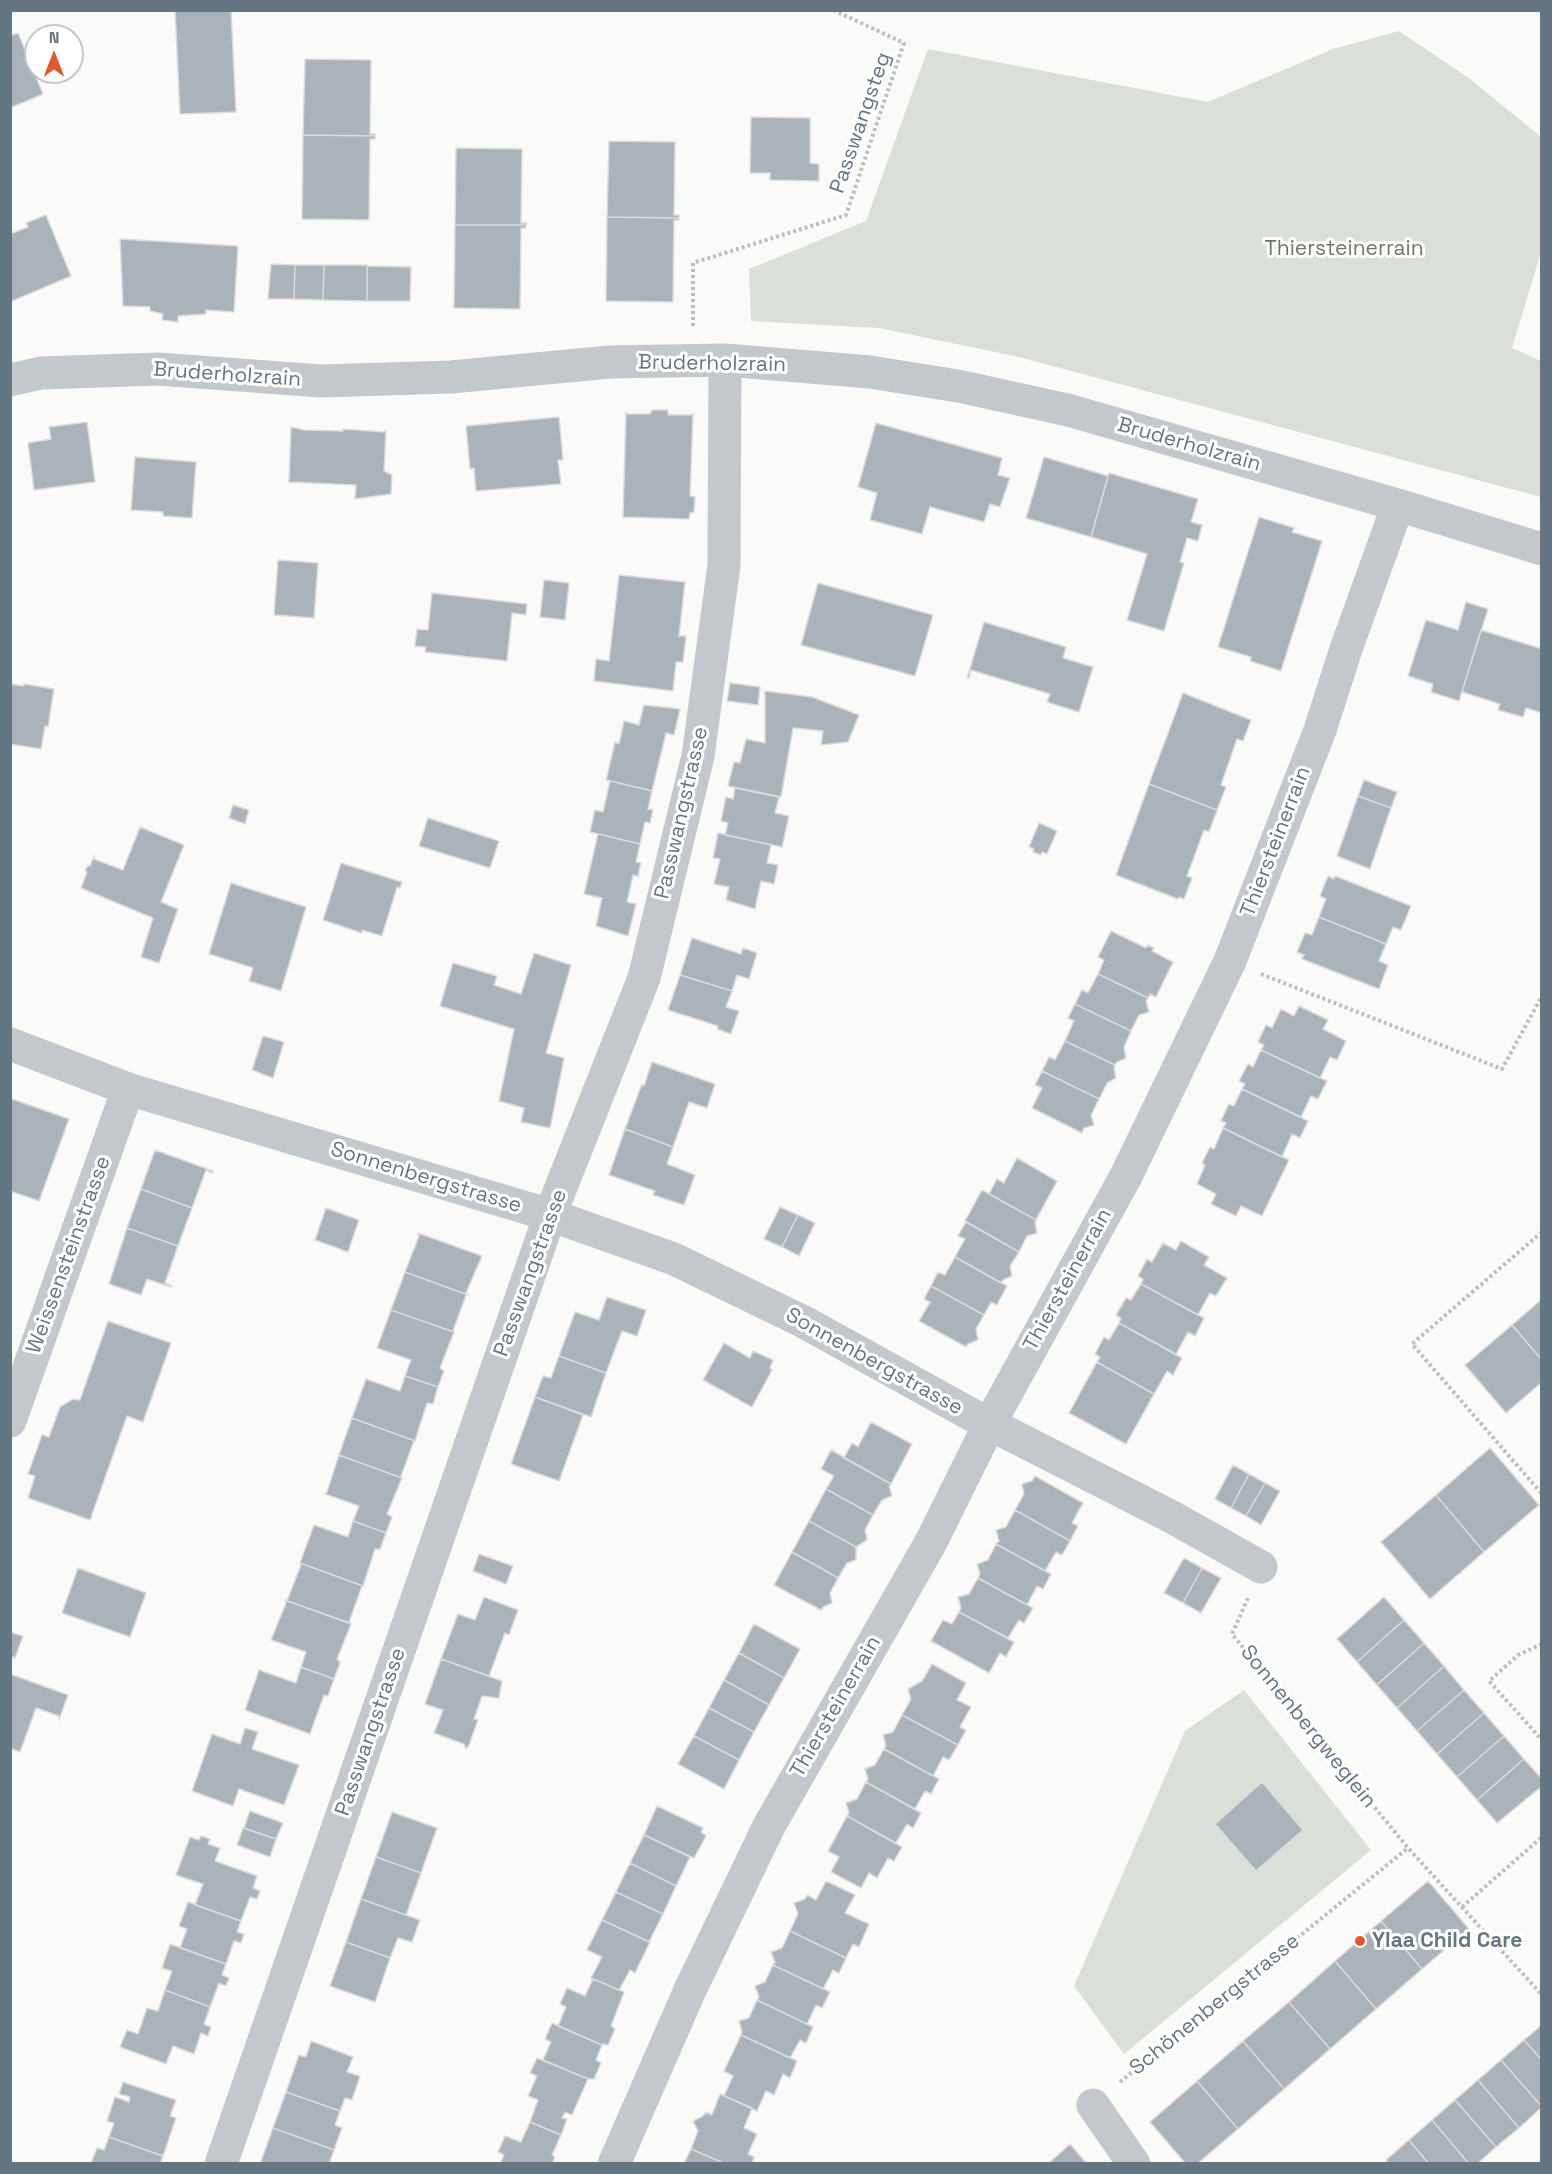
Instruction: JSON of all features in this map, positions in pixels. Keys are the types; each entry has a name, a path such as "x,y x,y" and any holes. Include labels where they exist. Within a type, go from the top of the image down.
{"street":[{"name":"Bruderholzrain","path":"10,380 41,373 158,369 321,381 451,377 610,362 725,360 870,372 958,386 1068,410 1398,506"},
{"name":"Passwangstrasse","path":"221,2163 550,1215 644,978 698,756 724,565 725,360"},
{"path":"1398,506 1542,549"},
{"name":"Thiersteinerrain","path":"614,2163 690,1990 769,1826 931,1542 990,1423 1126,1176 1230,961 1320,730 1346,649 1398,506"},
{"name":"Sonnenbergstrasse","path":"10,1044 128,1089 550,1215 674,1259 804,1322 990,1423"},
{"name":"Weissensteinstrasse","path":"10,1421 128,1089"},
{"path":"990,1423 1172,1517 1261,1567"},
{"path":"1093,2105 1134,2163"}],"path":[{"name":"Passwangsteg","path":"703,327 693,326 693,263 846,215 904,43 833,10"},
{"path":"1230,961 1502,1069 1542,996"},
{"path":"1542,1232 1412,1344 1542,1494"},
{"name":"Sonnenbergweglein","path":"1261,1567 1232,1634 1408,1848 1542,1995"},
{"path":"1542,1644 1518,1655 1489,1681 1542,1740"},
{"path":"1462,1907 1542,1837"},
{"name":"Schönenbergstrasse","path":"1093,2105 1408,1848"}],"green space":[{"name":"Thiersteinerrain","path":"1399,31 1470,79 1541,137 1541,252 1512,348 1541,361 1541,497 1019,357 879,328 751,321 749,269 866,221 928,49 1208,102 1333,49"},
{"path":"1244,1690 1371,1850 1124,2054 1074,1986 1185,1731"}],"building":[{"path":"175,10 231,10 236,112 180,114"},
{"path":"18,33 24,48 24,84 39,84 43,94 10,108 10,36"},
{"path":"305,59 371,60 370,134 375,134 375,136 303,135"},
{"path":"751,117 810,118 810,163 819,164 819,181 770,180 770,173 750,173"},
{"path":"303,135 375,136 375,139 370,139 369,220 302,219"},
{"path":"609,141 675,142 674,215 679,215 679,218 607,217"},
{"path":"456,148 522,149 521,223 527,223 526,225 455,225"},
{"path":"46,215 71,276 10,302 10,234 28,227 26,223"},
{"path":"607,217 679,218 679,220 674,220 673,302 606,301"},
{"path":"455,225 526,225 526,228 521,228 520,309 454,308"},
{"path":"120,239 238,246 234,312 206,310 206,314 178,316 178,322 162,320 163,314 150,311 150,307 123,306"},
{"path":"271,264 295,265 294,299 268,299"},
{"path":"295,265 324,265 323,300 294,299"},
{"path":"324,265 367,265 367,301 323,300"},
{"path":"367,266 411,267 410,301 367,301"},
{"path":"652,410 668,410 668,415 693,414 690,496 695,497 694,512 690,513 689,519 623,517 626,412 627,414 650,414"},
{"path":"559,417 563,460 558,460 561,484 476,491 474,468 470,469 466,426"},
{"path":"87,422 95,482 34,490 28,443 51,439 49,427"},
{"path":"876,423 1002,458 998,475 1010,478 1000,507 990,504 984,522 930,507 922,534 870,520 877,493 858,487"},
{"path":"291,427 304,430 343,431 343,429 384,432 386,430 384,471 392,475 391,494 355,499 356,485 289,482"},
{"path":"135,457 196,462 192,518 163,516 163,512 131,510"},
{"path":"1044,457 1108,476 1091,537 1026,518"},
{"path":"1109,473 1198,499 1191,522 1202,525 1198,541 1187,538 1180,562 1184,563 1164,631 1127,620 1147,554 1091,537"},
{"path":"1259,517 1294,528 1292,532 1322,541 1281,671 1250,661 1251,657 1218,647"},
{"path":"278,560 318,563 314,618 274,615"},
{"path":"619,575 685,582 679,636 686,636 683,662 676,662 673,691 594,681 596,659 609,661"},
{"path":"544,580 569,583 565,620 540,617"},
{"path":"818,583 933,615 915,676 801,645"},
{"path":"432,593 527,604 526,615 512,613 507,661 425,652 426,647 415,646 417,629 428,630"},
{"path":"1466,602 1488,609 1459,701 1431,692 1433,684 1408,676 1426,620 1458,630"},
{"path":"984,622 1066,647 1063,658 1093,667 1079,712 1047,702 1050,694 971,670 967,678"},
{"path":"1481,630 1542,649 1542,713 1526,708 1523,717 1498,710 1500,704 1462,692"},
{"path":"730,683 760,687 758,705 727,701"},
{"path":"10,684 54,689 48,727 45,726 41,749 10,744"},
{"path":"765,691 812,697 859,715 848,742 821,745 823,731 793,728 781,797 728,786 734,762 740,763 746,739 765,743"},
{"path":"1183,693 1251,720 1243,741 1237,739 1221,785 1226,787 1217,810 1149,784"},
{"path":"644,705 680,709 674,735 666,733 652,791 606,780 615,742 619,744 624,721 639,725"},
{"path":"1364,780 1397,792 1391,808 1358,796"},
{"path":"610,781 652,791 648,809 653,810 650,823 645,822 640,844 590,832 595,810 603,812"},
{"path":"1149,784 1217,810 1209,832 1204,830 1187,876 1192,878 1184,899 1179,897 1178,899 1116,875"},
{"path":"735,788 779,797 775,813 789,816 782,847 725,835 728,823 721,821 726,797 733,799"},
{"path":"1358,796 1391,808 1370,869 1337,856"},
{"path":"233,805 249,810 245,824 229,818"},
{"path":"428,818 499,841 490,868 419,846"},
{"path":"1039,823 1057,831 1047,854 1042,852 1041,855 1033,852 1034,849 1029,847"},
{"path":"140,827 184,845 161,902 178,909 159,963 141,957 153,918 81,888 87,872 85,871 94,856 94,859 123,870"},
{"path":"718,833 771,845 767,863 778,865 774,884 761,881 755,909 726,900 729,887 714,884 720,859 713,858"},
{"path":"598,834 640,844 636,862 641,863 638,876 633,875 627,902 636,904 628,936 596,926 602,898 584,894"},
{"path":"341,863 402,882 400,888 397,887 382,936 362,930 362,933 323,920"},
{"path":"1328,876 1334,879 1335,876 1411,906 1401,930 1393,927 1386,944 1319,917 1326,899 1320,896"},
{"path":"231,883 306,907 281,991 249,981 253,968 209,954"},
{"path":"1319,917 1386,944 1379,961 1388,965 1379,989 1302,959 1304,955 1297,952 1305,933 1312,935"},
{"path":"1111,931 1146,948 1147,945 1154,948 1152,951 1173,962 1156,997 1150,994 1148,998 1098,974 1104,960 1098,957"},
{"path":"692,938 741,954 743,948 757,953 749,979 737,975 732,991 680,975"},
{"path":"534,953 571,965 546,1053 564,1058 550,1128 521,1122 524,1108 499,1101 514,1029 440,1006 453,963 497,976 494,985 521,994"},
{"path":"1098,974 1148,998 1146,1001 1149,1012 1139,1015 1131,1031 1075,1004 1082,990 1088,993"},
{"path":"680,975 732,991 726,1007 739,1011 731,1034 717,1029 718,1026 668,1010"},
{"path":"1075,1004 1131,1031 1124,1047 1126,1058 1115,1065 1065,1041 1074,1021 1068,1018"},
{"path":"1299,1006 1328,1020 1323,1029 1346,1041 1337,1060 1330,1057 1320,1078 1261,1050 1264,1045 1258,1042 1266,1025 1272,1028 1281,1009 1294,1016"},
{"path":"263,1036 284,1042 273,1078 252,1070"},
{"path":"1065,1041 1115,1065 1116,1078 1107,1083 1099,1099 1042,1071 1049,1057 1055,1060"},
{"path":"1261,1050 1327,1081 1318,1099 1311,1096 1301,1117 1242,1089 1245,1084 1239,1081 1248,1064 1253,1067"},
{"path":"652,1062 715,1084 707,1108 689,1102 673,1147 625,1129"},
{"path":"1042,1071 1099,1099 1091,1115 1094,1125 1084,1128 1082,1133 1032,1108 1042,1088 1035,1085"},
{"path":"1242,1089 1308,1121 1300,1138 1292,1134 1282,1157 1223,1128 1226,1123 1221,1121 1229,1104 1234,1106"},
{"path":"12,1099 69,1119 39,1201 10,1191 10,1103"},
{"path":"1223,1128 1289,1160 1262,1216 1241,1206 1236,1216 1211,1204 1216,1194 1197,1184 1205,1165 1202,1163 1210,1147 1214,1149"},
{"path":"625,1129 673,1147 667,1164 695,1175 684,1205 653,1195 655,1191 609,1175"},
{"path":"155,1150 213,1171 212,1173 206,1170 192,1208 141,1189"},
{"path":"1017,1158 1057,1181 1036,1220 989,1194 997,1179 1004,1183"},
{"path":"141,1189 192,1208 178,1246 127,1228"},
{"path":"982,1190 1036,1220 1037,1233 1027,1236 1019,1252 965,1221"},
{"path":"780,1207 798,1215 782,1247 764,1239"},
{"path":"326,1208 359,1220 348,1252 315,1240"},
{"path":"798,1215 815,1223 799,1256 782,1247"},
{"path":"966,1222 1019,1252 1010,1266 1012,1276 1001,1283 955,1257 965,1239 958,1236"},
{"path":"127,1228 178,1246 165,1283 171,1287 147,1279 141,1295 109,1284"},
{"path":"418,1233 482,1256 466,1293 468,1295 405,1272 419,1236"},
{"path":"1181,1241 1209,1257 1204,1265 1227,1278 1216,1296 1210,1293 1198,1315 1141,1284 1143,1279 1138,1276 1147,1259 1152,1262 1163,1243 1176,1250"},
{"path":"955,1257 1007,1286 997,1305 991,1302 984,1315 931,1286 938,1272 945,1275"},
{"path":"405,1272 468,1295 466,1295 454,1332 391,1310"},
{"path":"1141,1284 1204,1318 1195,1336 1188,1332 1176,1354 1119,1323 1121,1318 1116,1315 1126,1298 1131,1300"},
{"path":"931,1286 984,1315 976,1329 978,1340 966,1347 919,1321 930,1302 924,1299"},
{"path":"607,1297 646,1310 637,1336 622,1331 606,1373 559,1356 575,1312 599,1320"},
{"path":"1542,1299 1542,1360 1512,1325"},
{"path":"391,1310 454,1332 440,1368 444,1371 438,1387 405,1376 411,1360 377,1348"},
{"path":"108,1321 171,1343 143,1422 127,1416 90,1520 28,1498 35,1476 28,1474 42,1435 49,1437 60,1407 73,1399 80,1400"},
{"path":"1119,1323 1182,1358 1173,1375 1167,1371 1154,1394 1097,1362 1100,1357 1095,1354 1104,1337 1109,1340"},
{"path":"1512,1325 1542,1360 1542,1382 1506,1413 1465,1365"},
{"path":"724,1343 750,1358 753,1351 773,1360 770,1368 772,1370 752,1407 703,1380"},
{"path":"559,1356 606,1373 591,1417 535,1397 543,1376 551,1378"},
{"path":"1097,1362 1154,1394 1126,1444 1069,1413"},
{"path":"405,1376 438,1387 433,1404 427,1403 415,1441 352,1418 366,1379 400,1391"},
{"path":"535,1397 583,1415 559,1481 511,1464"},
{"path":"352,1418 415,1441 402,1478 339,1455"},
{"path":"871,1422 912,1444 891,1484 844,1458 852,1443 858,1447"},
{"path":"1490,1448 1539,1505 1484,1552 1436,1495"},
{"path":"831,1450 891,1484 889,1486 892,1496 882,1500 873,1515 826,1489 834,1476 821,1469"},
{"path":"339,1455 402,1478 387,1514 392,1517 386,1533 353,1521 359,1506 325,1494"},
{"path":"1233,1465 1249,1474 1231,1508 1215,1499"},
{"path":"1249,1474 1265,1483 1246,1516 1231,1508"},
{"path":"1035,1476 1083,1503 1072,1523 1078,1526 1070,1541 1015,1510 1024,1494 1022,1484 1032,1481"},
{"path":"1265,1483 1280,1491 1261,1525 1246,1516"},
{"path":"826,1489 873,1515 865,1530 867,1540 856,1547 809,1521"},
{"path":"1436,1495 1484,1552 1430,1599 1381,1542"},
{"path":"1015,1510 1070,1541 1062,1555 1056,1552 1045,1571 996,1544 999,1541 996,1530 1006,1527"},
{"path":"353,1521 386,1533 380,1549 375,1549 363,1586 300,1563 314,1525 348,1537"},
{"path":"809,1521 856,1547 856,1560 847,1563 838,1578 792,1552"},
{"path":"996,1544 1051,1574 1043,1589 1037,1586 1027,1605 978,1578 980,1574 977,1564 988,1560"},
{"path":"792,1552 838,1578 830,1593 832,1603 821,1610 774,1585"},
{"path":"479,1554 513,1566 506,1584 473,1571"},
{"path":"1184,1558 1202,1568 1183,1603 1164,1593"},
{"path":"300,1563 363,1586 350,1623 287,1601"},
{"path":"78,1568 146,1593 130,1637 62,1613"},
{"path":"1202,1568 1221,1578 1201,1613 1183,1603"},
{"path":"978,1578 1033,1608 1024,1623 1019,1620 1008,1638 959,1612 961,1608 958,1597 969,1594"},
{"path":"484,1597 518,1610 509,1635 505,1633 489,1676 441,1659 458,1614 475,1620"},
{"path":"1384,1597 1404,1620 1357,1662 1337,1639"},
{"path":"285,1600 351,1624 337,1659 340,1663 334,1679 301,1667 306,1652 271,1640 286,1603"},
{"path":"959,1612 1014,1642 1006,1657 1000,1653 989,1673 931,1641 943,1620 952,1624"},
{"path":"1404,1620 1424,1643 1377,1685 1357,1662"},
{"path":"754,1624 800,1649 784,1678 739,1653"},
{"path":"10,1632 23,1636 15,1658 10,1656"},
{"path":"1424,1643 1444,1666 1397,1708 1377,1685"},
{"path":"739,1653 784,1678 769,1705 724,1680"},
{"path":"441,1659 502,1681 499,1698 482,1696 474,1719 478,1720 466,1749 464,1744 434,1733 443,1710 425,1704"},
{"path":"932,1664 966,1683 957,1700 971,1707 960,1727 966,1730 958,1745 902,1715 911,1699 908,1689 922,1681"},
{"path":"1444,1666 1464,1690 1417,1731 1397,1708"},
{"path":"301,1667 334,1679 328,1696 324,1695 310,1734 245,1710 259,1670 296,1683"},
{"path":"10,1674 68,1695 59,1720 59,1716 36,1708 20,1752 10,1748"},
{"path":"724,1680 769,1705 754,1732 709,1708"},
{"path":"1464,1690 1484,1713 1437,1754 1417,1731"},
{"path":"709,1708 754,1732 739,1760 694,1736"},
{"path":"1484,1713 1504,1736 1457,1777 1437,1754"},
{"path":"902,1715 958,1745 949,1760 943,1757 933,1776 884,1749 886,1745 883,1735 893,1732"},
{"path":"245,1728 258,1732 252,1749 299,1765 284,1805 239,1789 233,1806 192,1791 212,1734 240,1744"},
{"path":"694,1736 739,1760 724,1789 678,1764"},
{"path":"1504,1736 1524,1759 1477,1800 1457,1777"},
{"path":"884,1749 939,1779 931,1794 925,1791 915,1809 866,1782 868,1779 865,1769 875,1765"},
{"path":"1524,1759 1542,1779 1542,1786 1497,1823 1477,1800"},
{"path":"866,1782 921,1813 913,1828 907,1824 896,1843 847,1816 849,1813 846,1803 857,1799"},
{"path":"1262,1782 1303,1830 1256,1871 1215,1824"},
{"path":"657,1806 703,1828 701,1832 706,1836 694,1858 644,1835"},
{"path":"250,1811 283,1823 276,1839 244,1828"},
{"path":"392,1812 437,1828 421,1873 376,1857"},
{"path":"847,1816 902,1847 894,1861 888,1858 877,1878 869,1873 861,1888 831,1872 839,1857 828,1851"},
{"path":"243,1828 276,1839 270,1857 237,1845"},
{"path":"644,1835 690,1857 676,1886 630,1863"},
{"path":"201,1836 210,1839 208,1844 220,1848 215,1861 257,1876 253,1888 260,1891 257,1899 250,1897 241,1921 195,1905 203,1884 176,1875 190,1837 199,1840"},
{"path":"376,1857 421,1873 406,1915 361,1899"},
{"path":"630,1863 676,1886 663,1914 616,1892"},
{"path":"826,1881 855,1895 845,1913 869,1924 859,1947 853,1944 846,1958 790,1931 798,1914 794,1903 805,1899 807,1895 816,1900"},
{"path":"1428,1881 1469,1929 1422,1969 1381,1921"},
{"path":"616,1892 663,1914 649,1942 602,1920"},
{"path":"361,1899 420,1920 412,1942 398,1938 390,1958 346,1942"},
{"path":"188,1902 241,1921 237,1932 244,1934 241,1943 234,1941 226,1964 180,1948 187,1929 179,1926"},
{"path":"602,1920 650,1942 635,1973 630,1970 619,1990 591,1978 602,1957 587,1950"},
{"path":"1381,1921 1422,1969 1376,2009 1335,1961"},
{"path":"790,1931 846,1958 839,1973 833,1970 823,1989 773,1965 775,1962 771,1952 782,1948"},
{"path":"346,1942 390,1958 375,2002 330,1986"},
{"path":"170,1944 226,1964 222,1975 229,1978 226,1986 219,1983 210,2007 165,1990 172,1971 162,1968"},
{"path":"1335,1961 1376,2009 1330,2049 1289,2002"},
{"path":"773,1965 830,1992 822,2008 816,2005 807,2024 757,2000 759,1997 755,1986 765,1982"},
{"path":"593,1979 624,1992 611,2026 615,2029 608,2045 602,2045 558,2026 566,2007 560,2004 567,1988 585,1996"},
{"path":"165,1990 210,2007 204,2024 211,2027 208,2036 201,2033 194,2054 173,2046 166,2064 120,2047 127,2030 138,2034 147,2008 158,2011"},
{"path":"757,2000 813,2027 806,2043 800,2040 790,2058 741,2035 739,2021 749,2018"},
{"path":"1289,2002 1330,2049 1284,2089 1243,2041"},
{"path":"552,2023 602,2045 596,2060 601,2063 594,2079 588,2079 543,2060 551,2042 545,2039"},
{"path":"1542,2025 1542,2060 1524,2040"},
{"path":"741,2035 797,2061 790,2078 783,2074 774,2095 766,2091 757,2111 724,2096 733,2076 724,2071"},
{"path":"1524,2040 1542,2060 1542,2107 1501,2060"},
{"path":"311,2041 353,2057 347,2072 360,2076 352,2100 345,2098 340,2111 286,2092 299,2055 306,2057"},
{"path":"1243,2041 1284,2089 1238,2129 1197,2081"},
{"path":"537,2058 588,2079 572,2115 565,2112 562,2118 567,2119 561,2135 530,2122 538,2100 528,2096 537,2076 530,2073"},
{"path":"1501,2060 1542,2107 1519,2128 1478,2080"},
{"path":"1478,2080 1519,2128 1496,2147 1455,2100"},
{"path":"1197,2081 1238,2129 1197,2164 1186,2164 1150,2122"},
{"path":"123,2082 176,2100 170,2116 176,2118 163,2156 109,2137 114,2123 107,2121 115,2097 129,2102 130,2097 119,2094"},
{"path":"286,2092 340,2111 335,2125 342,2128 334,2150 273,2128"},
{"path":"720,2094 752,2108 744,2128 757,2134 748,2154 754,2157 752,2164 726,2164 691,2149 698,2131 693,2121 706,2112 712,2115"},
{"path":"1455,2100 1496,2147 1477,2164 1469,2164 1432,2120"},
{"path":"1432,2120 1469,2164 1429,2164 1409,2140"},
{"path":"530,2122 561,2135 552,2155 555,2157 552,2164 500,2164 504,2155 498,2152 505,2136 521,2142"},
{"path":"273,2128 334,2150 329,2164 260,2164"},
{"path":"109,2137 163,2156 160,2164 91,2164 97,2148 104,2150"},
{"path":"1409,2140 1429,2164 1389,2164 1386,2160"},
{"path":"1070,2144 1087,2164 1048,2164"},
{"path":"691,2149 726,2164 684,2164"}],"place":[{"name":"Ylaa Child Care","path":"1360,1941"}]}
